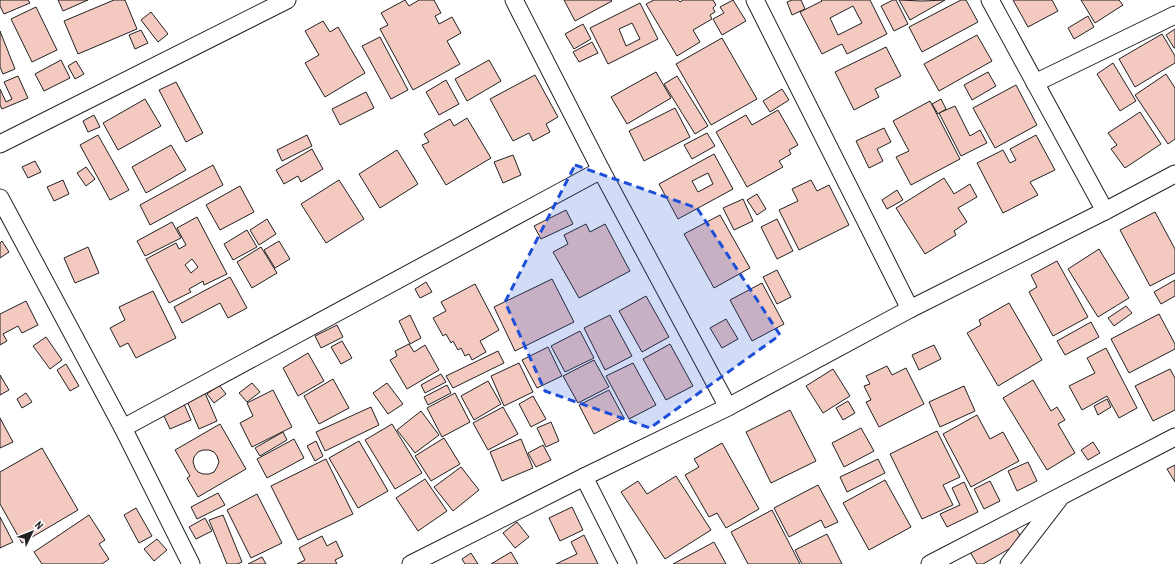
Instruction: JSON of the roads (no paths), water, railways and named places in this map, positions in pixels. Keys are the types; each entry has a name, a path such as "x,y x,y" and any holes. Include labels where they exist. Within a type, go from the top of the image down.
{"street":[{"path":"0,144 287,0"},
{"path":"514,0 601,170 728,407"},
{"path":"755,0 910,309"},
{"path":"990,0 1105,211"},
{"path":"1035,83 1175,15"},
{"path":"123,428 601,170"},
{"path":"410,564 728,407 910,309 1175,174"},
{"path":"0,198 123,428 191,564"},
{"path":"930,564 1175,437"},
{"path":"584,477 628,564"},
{"path":"1009,564 1061,496"}]}
